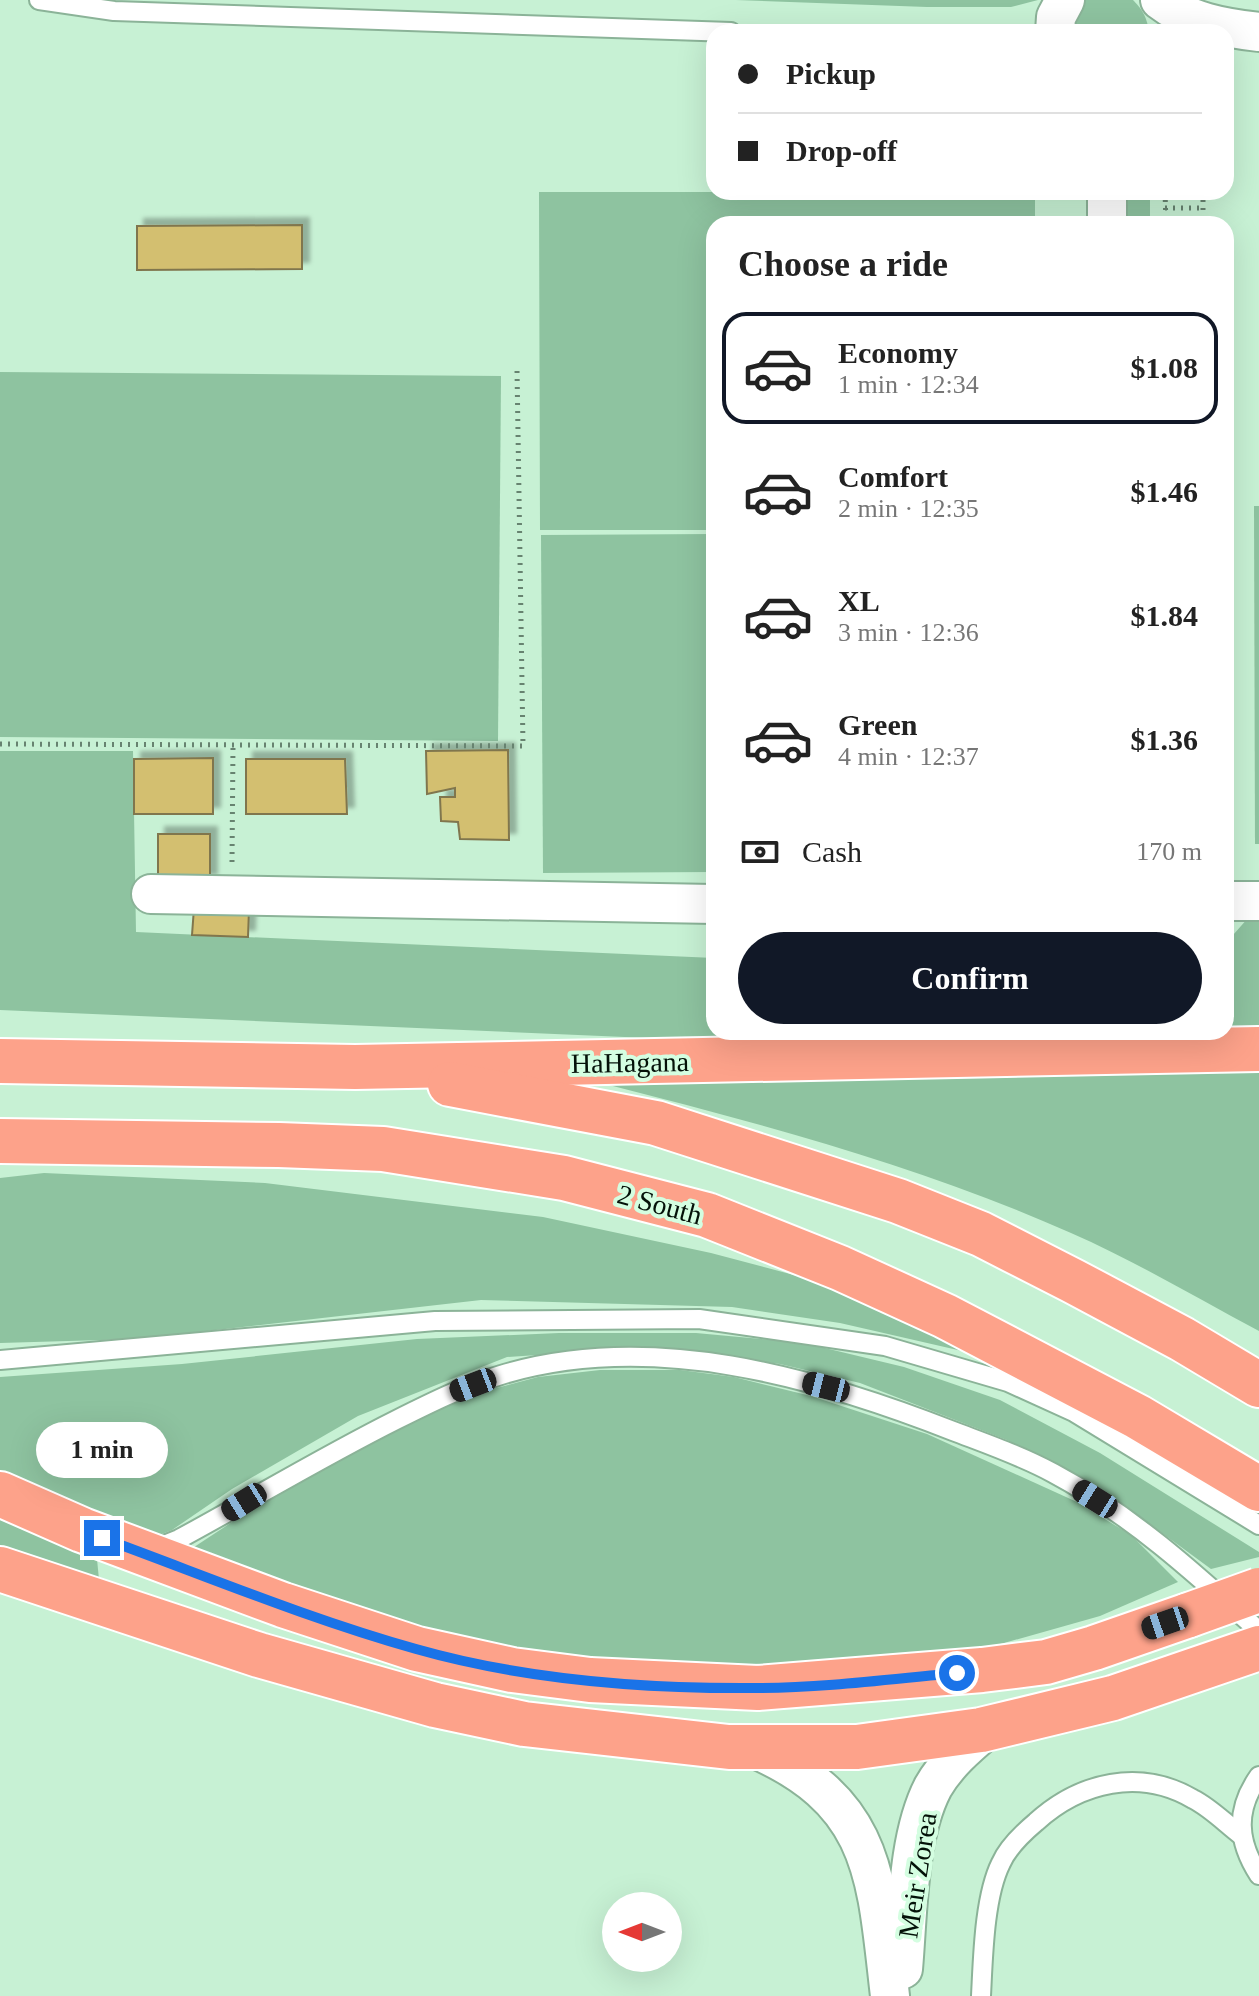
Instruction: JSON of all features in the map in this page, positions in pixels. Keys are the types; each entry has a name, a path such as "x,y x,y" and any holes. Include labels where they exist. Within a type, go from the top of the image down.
{"highway":[{"name":"HaHagana","path":"0,1061 355,1067 1259,1049"},
{"path":"355,1067 656,1123 898,1201 981,1234 1182,1339 1259,1385"},
{"name":"2 South","path":"0,1141 383,1149 564,1178 707,1215 840,1268 970,1328 1138,1417 1259,1489"},
{"path":"0,1159 110,1143"},
{"path":"0,1494 143,1553 283,1605 417,1649 512,1670 605,1681 758,1688 1046,1662 1259,1590"},
{"path":"0,1569 259,1655 435,1705 524,1724 753,1748 857,1747 987,1729 1113,1698 1259,1648"}],"street":[{"path":"1158,0 1164,24"},
{"path":"1158,0 1211,24"},
{"path":"1234,28 1259,32"},
{"path":"1234,45 1259,40"},
{"path":"151,894 706,904"},
{"path":"1234,901 1259,901"},
{"name":"Meir Zorea","path":"900,1996 912,1864 922,1816 933,1788 948,1765 987,1729"},
{"name":"Meir Zorea","path":"753,1748 777,1758 800,1774 843,1812 859,1834 870,1862 879,1908 890,1996"}],"lane":[{"path":"39,0 114,11 706,31"},
{"path":"0,1360 435,1321 699,1319 885,1346 1008,1382 1074,1412 1259,1525"},
{"path":"143,1553 179,1539 336,1450 445,1396 500,1375 543,1364 644,1356 763,1372 850,1393 1054,1473 1183,1561 1259,1631"},
{"path":"1259,1776 1249,1791 1242,1813 1242,1836 1248,1858 1259,1875"},
{"path":"981,1996 987,1913 1000,1863 1021,1835 1050,1809 1075,1793 1108,1783 1140,1780 1194,1799 1242,1836"}],"path":[{"path":"1165,200 1166,216"},
{"path":"1203,200 1203,216"},
{"path":"1165,208 1203,208"},
{"path":"0,744 523,746 517,370"},
{"path":"232,895 233,745"}],"green space":[{"path":"736,0 1038,0 1011,7 927,7"},
{"path":"1086,0 1133,0 1147,24 1073,24 1081,3"},
{"path":"539,192 706,192 706,200 1035,200 1035,216 706,216 706,530 540,530"},
{"path":"1128,200 1150,200 1150,216 1126,216"},
{"path":"0,372 501,376 498,741 0,737"},
{"path":"1254,506 1259,506 1259,844 1255,844"},
{"path":"706,534 706,872 543,873 541,535"},
{"path":"0,751 133,751 136,932 706,958 706,1040 786,1040 718,1041 0,1010"},
{"path":"1256,909 1259,909 1259,1033 1234,1033 1234,934"},
{"path":"1259,1072 1259,1331 1095,1244 1015,1209 843,1149 609,1085"},
{"path":"44,1173 265,1183 543,1217 711,1253 809,1279 1010,1362 840,1323 732,1307 481,1300 136,1339 0,1343 0,1178"},
{"path":"559,1333 696,1333 804,1343 904,1367 1000,1400 1100,1453 1259,1552 1259,1557 1211,1569 1113,1497 1007,1440 860,1383 780,1364 657,1347 507,1357 358,1416 232,1489 172,1530 146,1540 0,1478 0,1377 182,1364 417,1339"},
{"path":"600,1370 680,1370 734,1377 811,1396 927,1434 1077,1502 1131,1535 1178,1582 1100,1616 990,1647 884,1667 737,1678 507,1654 185,1553 299,1478 435,1411 489,1390 538,1377"},
{"path":"0,1512 97,1559 100,1590 0,1549"}],"building":[{"path":"302,225 302,269 137,270 137,226"},
{"path":"508,750 509,840 460,839 458,822 441,821 440,797 455,797 455,788 427,794 426,751"},
{"path":"213,758 213,814 134,814 134,759"},
{"path":"246,759 345,759 347,814 246,814"},
{"path":"158,834 210,834 210,881 158,881"},
{"path":"194,908 249,909 248,937 192,935"}],"route":[{"path":"102,1538 283,1605 417,1649 512,1670 590,1680 758,1688 957,1673"}]}
